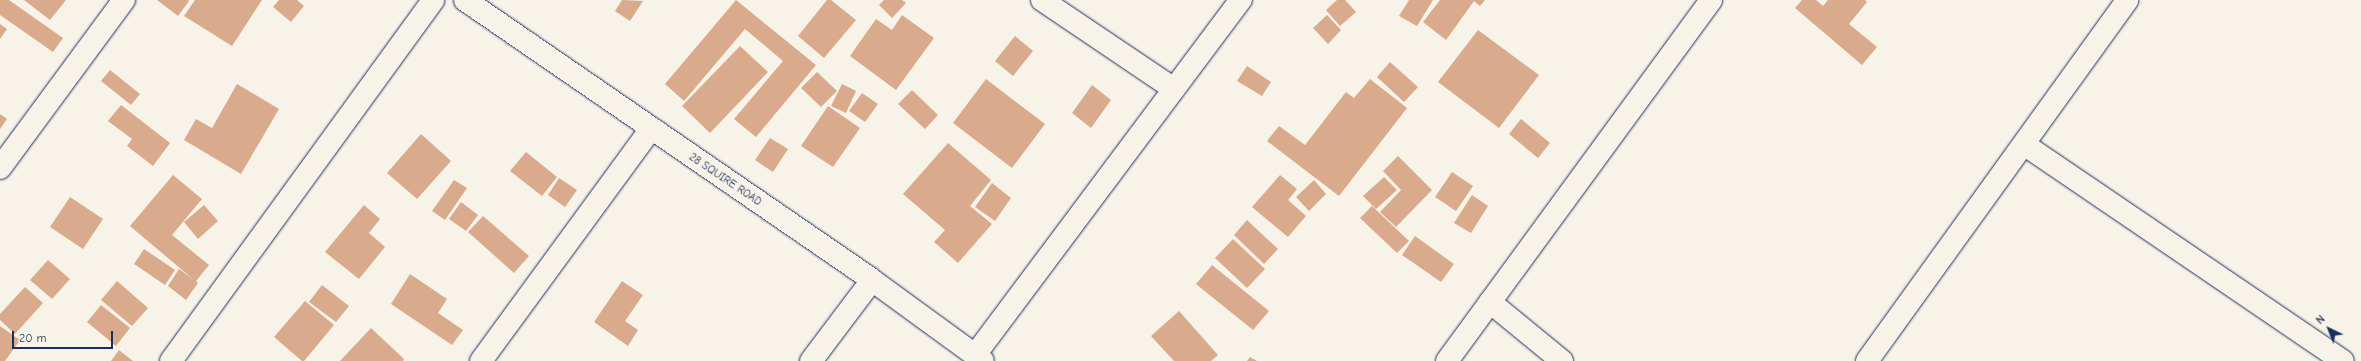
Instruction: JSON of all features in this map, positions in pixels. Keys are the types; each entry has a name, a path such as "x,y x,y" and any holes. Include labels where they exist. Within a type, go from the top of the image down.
{"street":[{"path":"0,168 124,0"},
{"path":"171,361 432,0"},
{"name":"28 SQUIRE ROAD","path":"465,0 872,280 979,358"},
{"path":"1042,0 1174,89"},
{"path":"979,358 1174,89 1241,0"},
{"path":"1447,361 1711,0"},
{"path":"1867,361 2025,145 2127,0"},
{"path":"481,361 651,129"},
{"path":"2025,145 2343,361"},
{"path":"812,361 872,280"},
{"path":"1490,302 1562,361"}],"building":[{"path":"0,0 9,0 63,38 53,52 0,15"},
{"path":"24,0 66,0 50,20"},
{"path":"157,0 188,0 189,1 178,16"},
{"path":"195,0 262,0 232,46 184,16"},
{"path":"279,0 297,0 304,6 291,22 273,7"},
{"path":"622,0 643,1 630,21 615,11"},
{"path":"736,0 816,65 756,137 734,119 783,61 745,29 684,101 665,84"},
{"path":"827,0 831,0 856,20 824,58 798,36"},
{"path":"884,0 902,0 906,3 892,18 879,5"},
{"path":"1337,0 1345,0 1356,12 1340,26 1326,10"},
{"path":"1409,0 1433,0 1417,26 1399,16"},
{"path":"1440,0 1485,0 1480,6 1474,1 1446,40 1423,22"},
{"path":"1802,0 1816,0 1823,6 1828,0 1865,0 1867,2 1849,24 1877,47 1862,65 1795,8"},
{"path":"902,15 934,38 896,90 850,56 876,19 892,30"},
{"path":"1327,15 1341,30 1328,44 1313,28"},
{"path":"0,24 7,29 0,39"},
{"path":"1478,30 1539,75 1499,128 1438,82"},
{"path":"1015,36 1033,51 1013,76 995,61"},
{"path":"740,46 768,72 710,133 682,106"},
{"path":"1390,62 1418,87 1404,102 1377,77"},
{"path":"1247,66 1271,82 1262,96 1237,81"},
{"path":"110,70 140,94 131,105 101,81"},
{"path":"817,72 837,91 821,107 801,88"},
{"path":"986,79 1045,124 1012,168 953,123"},
{"path":"1370,79 1407,108 1339,196 1267,141 1279,126 1305,145 1346,92 1354,98"},
{"path":"237,84 279,109 241,174 184,140 196,119 212,128"},
{"path":"842,84 856,91 846,113 831,106"},
{"path":"1092,85 1111,100 1091,128 1072,113"},
{"path":"912,90 938,115 925,129 898,104"},
{"path":"862,93 878,104 865,122 849,111"},
{"path":"121,105 170,143 153,166 127,146 132,139 108,121"},
{"path":"828,106 860,128 833,167 801,146"},
{"path":"0,114 7,119 0,129"},
{"path":"1521,119 1550,143 1538,158 1509,134"},
{"path":"421,134 451,161 417,199 387,173"},
{"path":"770,138 788,149 773,172 755,160"},
{"path":"948,143 991,180 970,206 992,224 958,263 934,242 945,230 903,194"},
{"path":"526,152 557,177 542,196 510,171"},
{"path":"1398,156 1432,190 1396,227 1380,212 1401,190 1383,171"},
{"path":"1452,172 1473,186 1456,211 1435,197"},
{"path":"173,175 202,199 172,235 209,265 196,281 198,283 186,300 168,286 179,269 194,280 130,226"},
{"path":"1280,175 1297,189 1288,200 1306,216 1288,237 1252,207"},
{"path":"1384,177 1397,190 1376,209 1363,196"},
{"path":"559,178 577,190 565,207 548,195"},
{"path":"454,180 467,188 445,220 432,211"},
{"path":"1314,180 1326,194 1309,211 1296,197"},
{"path":"992,183 1011,198 995,221 975,207"},
{"path":"1472,195 1488,206 1471,233 1454,223"},
{"path":"70,197 103,219 83,249 50,227"},
{"path":"461,202 478,215 466,231 449,219"},
{"path":"204,205 218,221 198,239 184,222"},
{"path":"364,205 380,219 369,233 385,247 359,279 325,252"},
{"path":"1372,206 1409,241 1397,253 1360,218"},
{"path":"483,216 529,256 514,273 468,232"},
{"path":"1247,220 1278,249 1264,264 1234,235"},
{"path":"1415,236 1454,264 1441,282 1402,255"},
{"path":"1233,239 1265,269 1247,288 1215,258"},
{"path":"144,249 175,270 165,285 134,264"},
{"path":"48,260 70,279 52,299 30,280"},
{"path":"1212,265 1269,311 1253,330 1196,284"},
{"path":"410,274 447,299 438,313 463,330 452,345 391,304"},
{"path":"117,281 148,308 132,326 101,300"},
{"path":"622,281 643,295 625,321 638,330 628,346 594,322"},
{"path":"322,285 349,306 336,322 309,302"},
{"path":"25,287 43,303 15,334 0,320 0,314"},
{"path":"305,301 334,325 304,361 302,361 274,337"},
{"path":"101,305 130,328 116,346 87,322"},
{"path":"1179,311 1218,355 1211,361 1174,361 1151,336"},
{"path":"0,326 20,340 5,361 0,361"},
{"path":"371,328 404,359 403,361 340,361"},
{"path":"119,350 133,361 111,361"},
{"path":"1250,357 1257,361 1247,361"}]}
